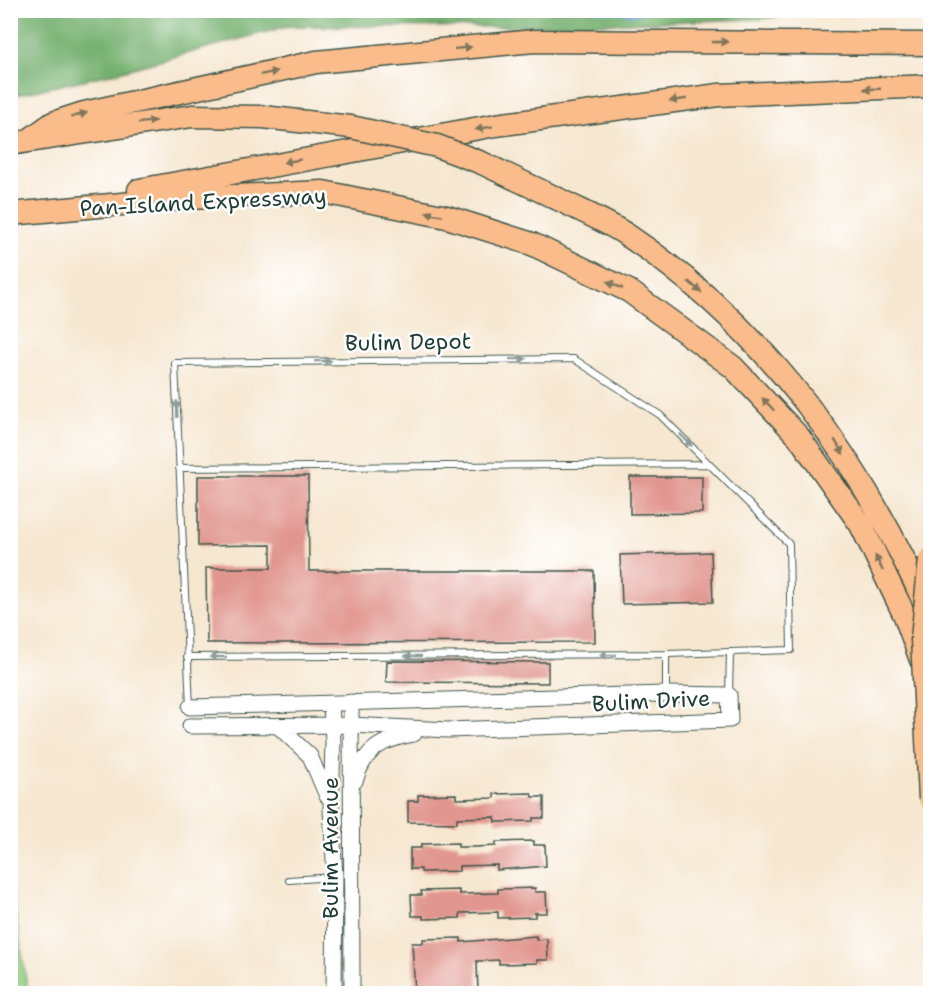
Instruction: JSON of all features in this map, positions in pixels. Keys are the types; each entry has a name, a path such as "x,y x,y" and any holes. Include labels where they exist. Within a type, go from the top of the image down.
{"highway":[{"path":"19,143 53,123 84,114 316,62 534,41 930,44"},
{"path":"13,213 508,124 718,95 930,86"},
{"path":"19,143 192,116 262,117 351,126 437,146 482,163 558,199 625,234 692,283 767,354 828,430 887,525 930,618"},
{"name":"Pan-Island Expressway","path":"13,213 189,198 323,192 447,216 532,244 628,291 733,367 799,437 861,525 905,616 930,684"},
{"path":"930,559 922,639 930,799"}],"street":[{"name":"Bulim Drive","path":"190,707 666,694 729,695 730,720 448,730 351,725 190,726"},
{"name":"Bulim Avenue","path":"351,702 352,993"},
{"name":"Bulim Avenue","path":"331,703 331,810 335,877 334,993"},
{"path":"279,727 310,756 321,778 331,810"},
{"path":"353,789 359,767 366,755 389,739 448,730"}],"lane":[{"name":"Bulim Depot","path":"190,707 175,363 574,359 660,415 789,544 790,650 730,652"},
{"path":"179,468 710,464"},
{"path":"187,657 730,652 729,695"},
{"path":"666,654 666,694"},
{"path":"289,880 335,877"}],"green space":[{"path":"10,11 823,11 760,19 494,27 288,26 115,73 11,96"},
{"path":"11,884 28,993 11,993"}],"building":[{"path":"198,476 308,476 309,571 594,571 595,642 207,643 206,568 271,568 271,545 198,546"},
{"path":"630,477 702,477 702,513 630,514"},
{"path":"711,552 713,602 622,604 620,555"},
{"path":"387,661 548,662 548,683 386,682"},
{"path":"531,793 532,797 544,797 544,818 533,818 533,821 496,822 495,817 457,818 457,823 408,822 408,801 418,801 418,795 456,794 456,799 494,798 494,794"},
{"path":"534,841 534,845 545,845 546,866 497,870 497,865 459,866 459,871 421,872 421,869 410,869 410,848 421,848 421,844 458,843 458,847 475,847 496,846 496,842"},
{"path":"535,888 535,892 546,892 547,913 535,913 535,917 498,918 498,912 460,913 460,918 423,919 423,916 412,916 411,895 422,895 421,891 459,890 459,894 498,893 498,889"},
{"path":"536,936 536,940 547,939 548,960 537,960 537,963 499,964 499,960 477,961 478,993 415,993 412,943 423,943 423,939 461,938 461,942"}],"waterway":[{"path":"595,10 636,14 647,10"}]}
